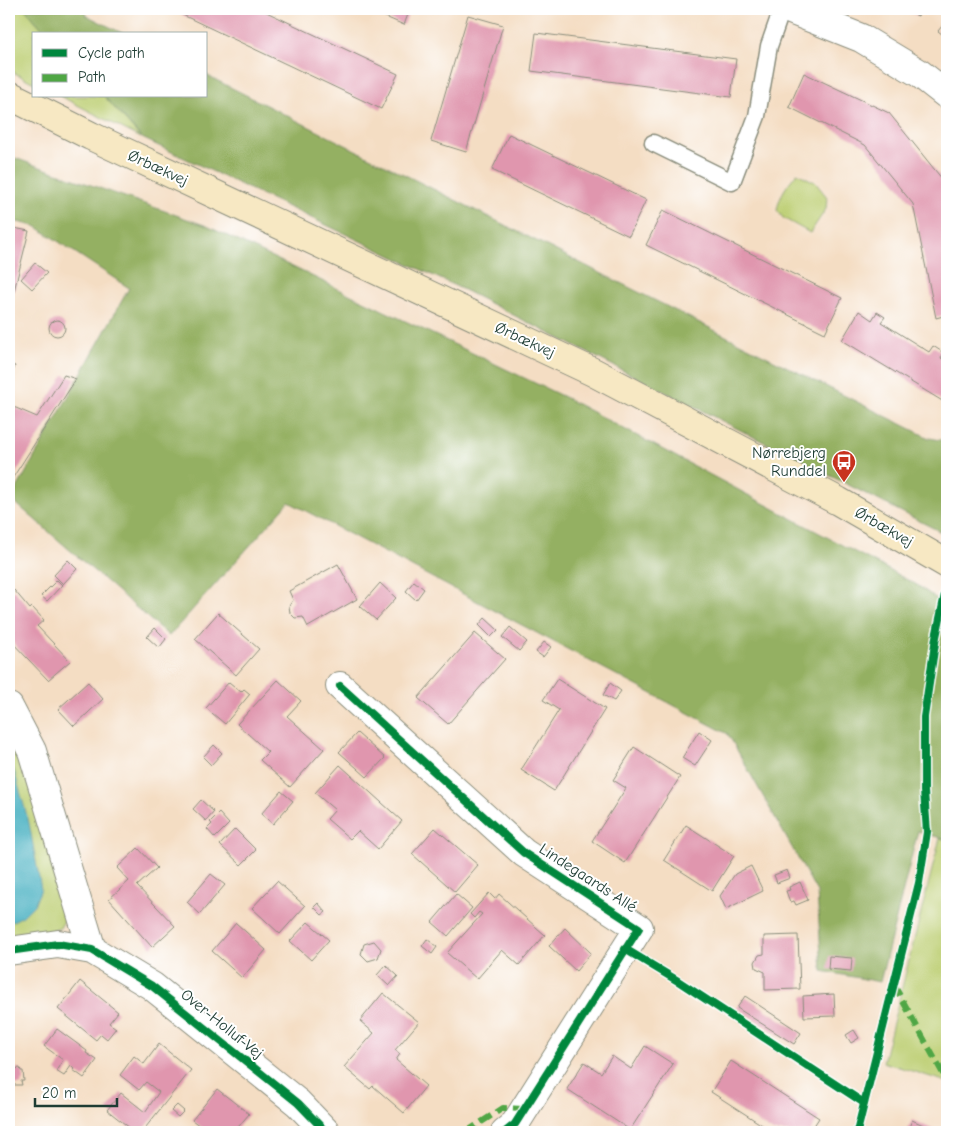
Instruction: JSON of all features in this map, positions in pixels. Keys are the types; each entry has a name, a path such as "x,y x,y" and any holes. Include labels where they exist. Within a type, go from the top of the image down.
{"main road":[{"name":"Ørbækvej","path":"9,95 91,136 593,372 838,501 947,564"},
{"name":"Ørbækvej","path":"9,106 91,136"}],"street":[{"path":"788,9 862,38 920,72 947,95"},
{"name":"Lindegaards Allé","path":"340,686 524,853 639,928 515,1124 504,1132"},
{"path":"9,707 32,751 92,950 58,944 9,951"},
{"name":"Over-Holluf-Vej","path":"92,950 152,986 298,1102 326,1132"}],"lane":[{"path":"653,143 732,182 757,116 769,46 782,9"}],"green space":[{"path":"9,9 25,9 45,32 32,32 32,82 9,70"},
{"path":"25,9 87,9 86,15 120,32 45,32"},
{"path":"208,76 929,438 947,441 947,535 466,291 142,138 106,98 208,98"},
{"path":"64,98 106,98 141,138"},
{"path":"9,156 207,226 564,397 917,585 947,606 947,840 918,831 880,982 822,971 817,892 728,734 289,502 169,636 11,499 129,288 35,226 9,220"},
{"path":"797,173 815,182 827,197 826,209 810,233 783,218 777,210 784,190"},
{"path":"9,736 28,775 68,909 60,928 42,934 9,939"},
{"path":"940,838 947,840 947,1082 883,1062"}],"water":[{"path":"9,760 13,767 29,823 41,889 34,905 23,916 9,923"}],"building":[{"path":"170,9 260,9 398,74 381,109"},
{"path":"367,9 410,9 404,25"},
{"path":"902,9 921,9 918,16"},
{"path":"468,15 503,25 466,152 431,141"},
{"path":"947,20 947,38 938,31"},
{"path":"536,33 736,59 731,97 531,71"},
{"path":"804,73 889,113 947,185 947,315 936,318 913,204 865,145 789,107"},
{"path":"509,134 646,200 629,236 492,170"},
{"path":"663,210 842,298 825,333 646,245"},
{"path":"9,227 29,231 9,311"},
{"path":"35,263 47,273 32,289 21,279"},
{"path":"859,311 872,320 877,312 885,317 881,322 929,352 933,346 944,353 941,358 947,362 947,397 944,402 842,340"},
{"path":"57,320 63,322 65,328 63,334 57,336 51,334 49,328 51,322"},
{"path":"9,364 15,366 9,383"},
{"path":"64,375 76,379 12,479 9,478 9,405 37,417"},
{"path":"68,560 77,569 63,584 54,575"},
{"path":"338,564 357,599 308,627 303,617 295,618 290,613 289,606 293,600 289,591"},
{"path":"57,580 62,585 47,601 41,596"},
{"path":"414,581 424,589 416,600 406,591"},
{"path":"380,583 396,598 376,620 360,606"},
{"path":"14,590 30,609 32,607 44,620 37,626 70,661 48,680 9,639 9,593"},
{"path":"218,613 259,649 236,675 195,639"},
{"path":"485,618 498,630 491,637 479,625"},
{"path":"510,627 527,642 519,651 502,637"},
{"path":"155,628 166,639 159,648 147,637"},
{"path":"475,633 505,659 448,724 418,698"},
{"path":"544,642 551,647 543,657 536,652"},
{"path":"557,679 605,709 554,791 521,770 559,710 543,700"},
{"path":"278,680 301,701 287,716 324,749 290,787 260,760 268,752 237,724"},
{"path":"88,682 103,699 74,726 58,709"},
{"path":"229,682 241,692 244,689 250,694 225,724 206,708"},
{"path":"610,683 621,691 614,701 603,695"},
{"path":"699,731 712,740 695,766 682,758"},
{"path":"357,733 385,758 367,777 339,752"},
{"path":"214,745 222,753 211,765 203,757"},
{"path":"634,747 680,777 625,863 592,841 626,788 613,780"},
{"path":"340,765 402,821 378,849 358,831 350,839 327,819 335,810 315,793"},
{"path":"281,791 293,801 273,824 261,814"},
{"path":"201,800 214,812 206,821 193,809"},
{"path":"219,813 229,824 215,838 207,829 212,824 210,822"},
{"path":"686,825 734,856 712,891 664,860"},
{"path":"435,828 478,865 455,892 412,854"},
{"path":"235,829 256,850 241,865 220,845"},
{"path":"138,848 157,868 137,886 175,926 152,947 109,899 129,881 117,868"},
{"path":"751,866 763,891 726,909 720,896 735,874"},
{"path":"787,870 790,878 777,883 774,875"},
{"path":"211,874 225,885 200,914 187,902"},
{"path":"277,881 305,906 280,934 252,908"},
{"path":"800,882 808,900 796,905 794,901 790,902 786,891 790,890 789,887"},
{"path":"489,893 495,899 499,894 545,935 519,965 502,950 477,979 447,953 482,914 479,912 474,918 470,914"},
{"path":"456,894 472,908 448,936 432,922"},
{"path":"318,903 326,912 322,915 314,907"},
{"path":"308,922 329,940 311,960 290,941"},
{"path":"236,923 266,950 242,978 212,951"},
{"path":"565,928 591,953 576,971 549,946"},
{"path":"798,935 800,989 765,990 765,972 756,968 755,962 759,955 764,954 764,936"},
{"path":"427,939 437,947 432,954 422,946"},
{"path":"374,941 381,949 378,958 368,961 361,954 364,944"},
{"path":"829,956 852,958 851,971 828,969"},
{"path":"386,965 398,976 389,986 377,975"},
{"path":"80,981 118,1012 109,1023 116,1028 107,1039 101,1034 96,1040 58,1009"},
{"path":"383,993 419,1022 395,1050 400,1054 396,1060 426,1086 404,1113 373,1086 370,1089 344,1067 374,1033 360,1021"},
{"path":"834,994 835,1016 804,1017 803,996"},
{"path":"745,996 801,1033 794,1044 737,1008"},
{"path":"57,1029 97,1060 84,1078 73,1070 71,1066 64,1076 56,1071 63,1060 44,1046"},
{"path":"854,1030 859,1038 851,1043 846,1035"},
{"path":"159,1044 191,1070 142,1132 135,1132 107,1110 121,1093 145,1112 159,1092 146,1082 139,1090 120,1075 134,1056 144,1064"},
{"path":"645,1046 673,1064 630,1130 567,1089 584,1062 601,1073 612,1056 631,1069"},
{"path":"731,1061 819,1118 810,1132 773,1132 711,1092"},
{"path":"20,1068 23,1071 24,1081 21,1081 22,1085 13,1085 12,1069"},
{"path":"217,1089 249,1114 234,1132 208,1132 192,1120"},
{"path":"177,1105 184,1111 178,1117 171,1111"},
{"path":"912,1120 939,1132 907,1132"}],"marked path":[{"path":"894,985 947,1081"},
{"path":"466,1132 503,1108 525,1109"}],"cycle path":[{"path":"857,1132 919,883 927,832 924,791 924,717 936,637 947,585"},
{"path":"340,686 524,853 639,928 515,1124 505,1132"},
{"path":"9,951 58,944 92,950 152,986 298,1103 326,1132"},
{"path":"625,949 678,981 864,1103"}],"place":[{"name":"Nørrebjerg Runddel","path":"844,483"}]}
